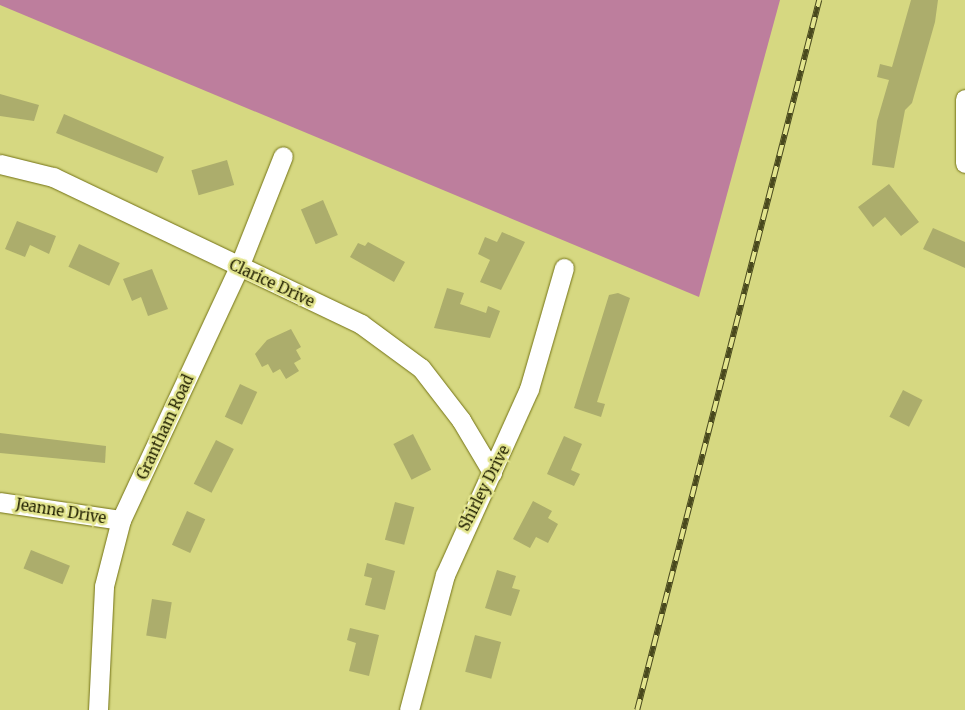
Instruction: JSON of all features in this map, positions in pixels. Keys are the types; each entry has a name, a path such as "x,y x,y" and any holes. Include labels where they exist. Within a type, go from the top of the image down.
{"street":[{"path":"965,99 965,163"},
{"name":"Grantham Road","path":"98,710 104,586 121,520 239,267 283,156"},
{"name":"Clarice Drive","path":"0,164 53,177 361,324 421,368 461,420 492,472"},
{"name":"Shirley Drive","path":"409,710 445,575 529,389 564,268"},
{"name":"Jeanne Drive","path":"0,502 121,520"}],"shaded area":[{"path":"0,0 780,0 699,297 0,5"}],"building":[{"path":"911,0 938,0 935,22 912,103 905,110 894,168 872,165 877,121 889,80 877,77 880,64 892,67"},
{"path":"0,94 39,105 34,121 0,116"},
{"path":"64,114 164,157 157,173 56,133"},
{"path":"227,160 234,185 199,195 191,170"},
{"path":"889,184 919,222 901,236 885,217 873,227 858,207"},
{"path":"323,200 338,235 316,244 301,209"},
{"path":"17,221 56,236 49,254 30,245 25,257 5,249"},
{"path":"933,228 965,242 965,268 923,249"},
{"path":"502,232 525,242 501,290 480,282 490,260 478,254 485,237 497,242"},
{"path":"368,242 405,262 394,282 350,257 358,243 365,246"},
{"path":"79,244 120,263 109,286 68,267"},
{"path":"152,269 168,309 148,316 141,297 132,301 123,279"},
{"path":"447,288 464,293 460,304 486,313 488,306 500,311 490,338 434,328"},
{"path":"618,293 630,298 597,402 605,404 601,417 574,408 609,295"},
{"path":"291,329 301,347 296,350 301,359 294,363 299,371 286,379 280,369 273,373 268,364 262,367 255,354 267,340"},
{"path":"240,384 257,392 242,425 225,417"},
{"path":"903,390 923,400 909,427 889,417"},
{"path":"0,433 106,446 105,463 0,453"},
{"path":"413,434 431,470 412,480 393,444"},
{"path":"564,436 582,444 571,470 580,474 574,486 547,474"},
{"path":"216,440 234,449 212,493 194,484"},
{"path":"533,501 552,511 548,518 558,524 548,543 536,537 530,548 513,539"},
{"path":"395,502 414,507 404,545 385,540"},
{"path":"187,511 205,519 190,553 172,545"},
{"path":"31,550 70,566 62,584 24,569"},
{"path":"367,563 395,571 385,610 365,605 372,578 364,576"},
{"path":"497,570 516,576 512,588 520,590 511,616 485,608"},
{"path":"152,599 172,602 166,639 146,636"},
{"path":"350,628 379,635 369,676 349,671 356,643 347,640"},
{"path":"475,635 501,642 491,679 465,672"}],"railway":[{"path":"637,710 819,0"}]}
